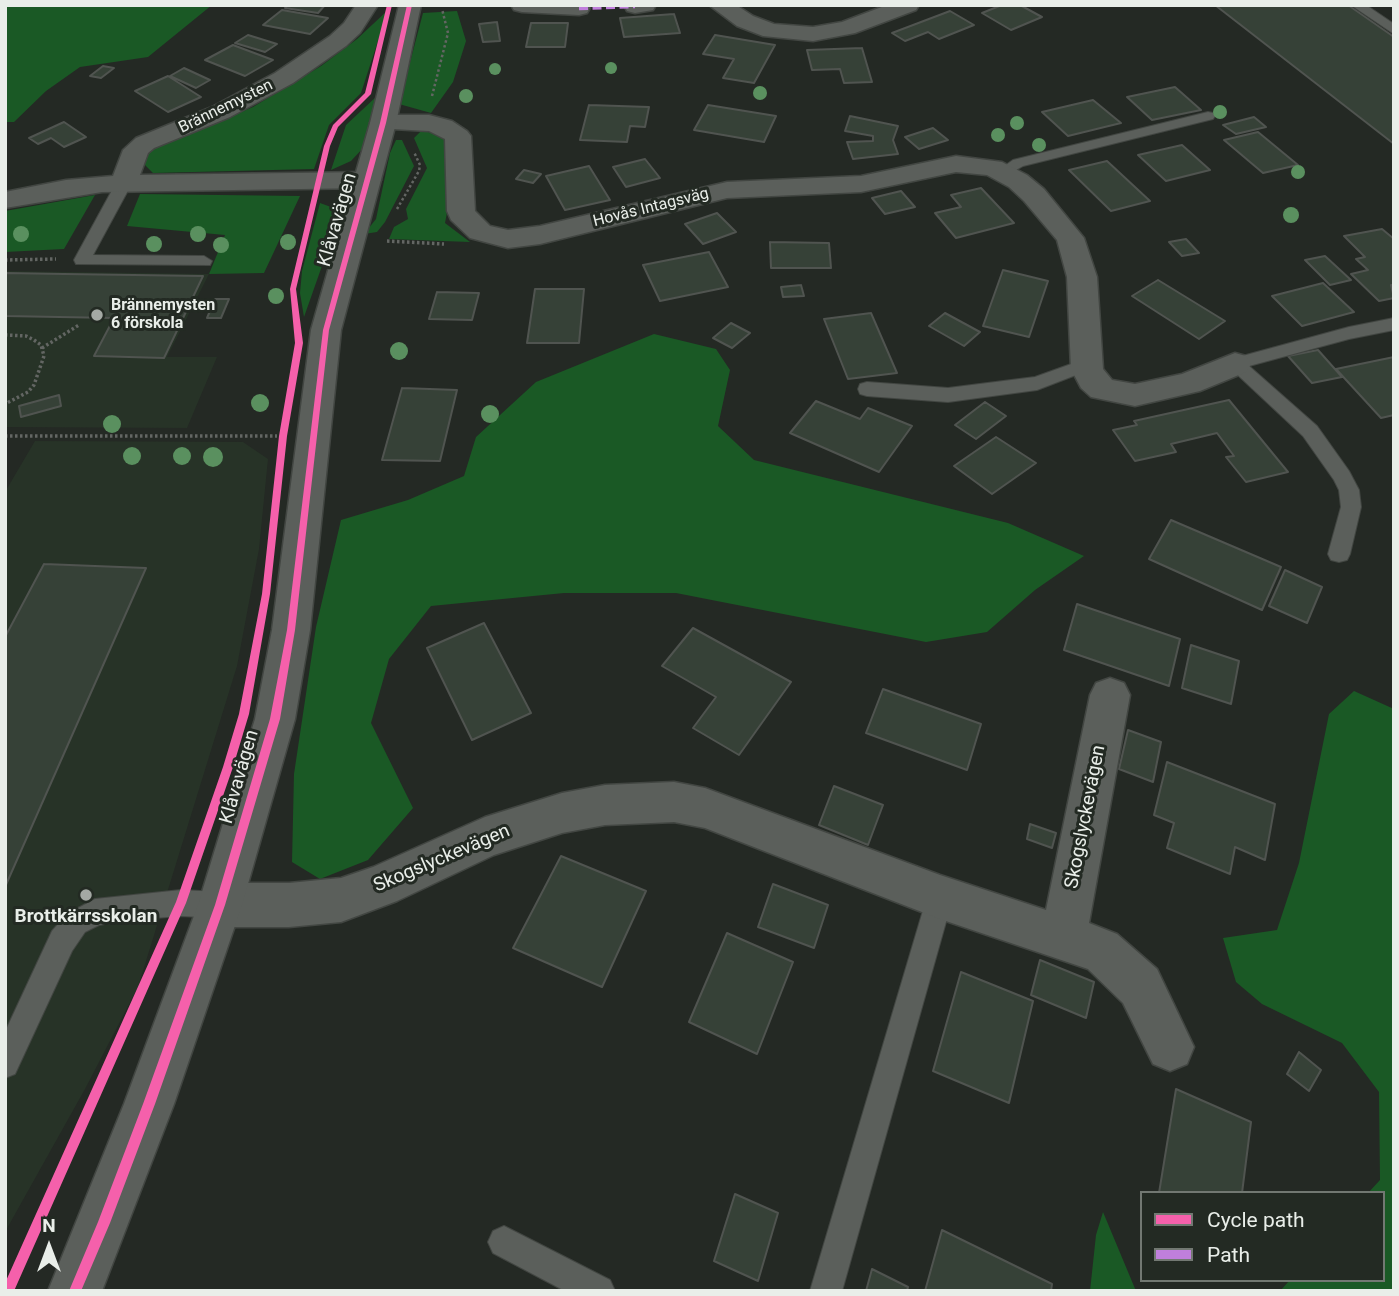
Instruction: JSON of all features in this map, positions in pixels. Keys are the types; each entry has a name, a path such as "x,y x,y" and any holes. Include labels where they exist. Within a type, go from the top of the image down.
{"street":[{"name":"Brännemysten","path":"124,183 136,150 145,143 221,112 292,73 338,41 352,28 367,5"},
{"name":"Klåvavägen","path":"75,1291 149,1104 220,905 275,719 291,629 326,330 383,122 410,5"},
{"path":"522,5 579,8"},
{"path":"720,5 745,21 765,29 813,34 847,28 908,5"},
{"name":"Hovås Intagsväg","path":"383,122 429,123 443,126 458,136 461,211 465,220 480,232 508,239 540,235 727,190 861,184 956,164 983,166 1004,172 1018,181 1046,208 1070,238 1077,254 1082,277 1087,369"},
{"path":"5,200 66,188 124,183 368,180"},
{"path":"1087,369 1092,380 1102,389 1135,395 1189,383 1235,364"},
{"name":"Skogslyckevägen","path":"1063,939 1110,695"},
{"name":"Skogslyckevägen","path":"220,905 289,905 341,900 381,886 485,837 573,810 640,802 674,802 705,808 940,897 1101,950 1140,986 1170,1047"}],"lane":[{"path":"1357,5 1394,30"},
{"path":"1004,172 1018,163 1208,117"},
{"path":"124,183 82,260 204,261"},
{"path":"1235,364 1349,333 1394,324"},
{"path":"1235,364 1310,431 1342,476 1349,490 1351,507 1339,554"},
{"path":"867,388 948,395 1037,383 1074,369 1087,369"},
{"path":"826,1291 940,897"},
{"path":"5,1064 62,941 76,923 95,912 128,906 181,903 220,905"},
{"path":"504,1242 599,1291"}],"path":[{"path":"5,260 82,260"},
{"path":"42,348 79,325"},
{"path":"5,335 26,336 41,345 44,356 34,385 5,404"},
{"path":"5,436 283,436"}],"shaded area":[{"name":"Brännemysten 6 förskola","path":"5,271 209,274 167,357 217,357 187,428 5,427"},
{"name":"Brottkärrsskolan","path":"35,441 243,442 268,459 259,549 237,666 138,987 5,1232 5,492"}],"green space":[{"path":"5,5 212,5 148,57 80,67 46,91 14,122 5,122"},
{"path":"388,10 361,93 329,125 314,169 153,173 144,164 146,155 153,149 253,107 321,66 357,39"},
{"path":"457,11 466,41 453,82 431,113 399,104 423,13"},
{"path":"377,96 364,147 351,161 331,170 346,125"},
{"path":"421,131 441,134 450,140 450,197 445,223 470,242 389,239 394,227 408,219 406,209 427,168 414,138"},
{"path":"396,140 402,140 414,166 385,222 377,232 364,234 376,219 390,153"},
{"path":"140,194 300,196 264,273 209,274 225,235 127,226"},
{"path":"95,195 64,249 5,252 5,211"},
{"path":"320,203 331,207 335,215 335,229 304,317 300,293 302,271"},
{"path":"654,334 716,349 730,370 718,426 754,460 1008,523 1084,556 1035,590 987,632 926,642 676,593 564,593 431,606 389,659 371,723 413,808 368,860 320,879 292,862 294,774 316,627 341,520 408,500 464,476 476,437 536,382"},
{"path":"1354,691 1394,709 1394,1291 1280,1291 1288,1282 1385,1282 1385,1191 1370,1191 1380,1180 1379,1092 1342,1043 1262,1004 1236,982 1223,938 1277,930 1299,863 1329,714"},
{"path":"1103,1212 1136,1291 1090,1291 1096,1235"}],"building":[{"path":"288,5 325,5 318,13 285,8"},
{"path":"1002,5 1020,5 1042,17 1011,30 982,13"},
{"path":"1215,5 1348,5 1394,37 1394,144"},
{"path":"282,10 328,18 310,34 263,25"},
{"path":"950,11 974,25 939,39 928,32 905,41 892,33"},
{"path":"674,14 680,33 624,37 620,18"},
{"path":"497,22 500,41 483,42 479,24"},
{"path":"531,23 568,23 565,47 526,47"},
{"path":"248,35 277,44 265,52 235,43"},
{"path":"715,35 775,45 754,83 723,78 734,59 703,54"},
{"path":"233,45 273,60 245,76 205,60"},
{"path":"862,48 872,82 844,83 840,69 812,70 807,50"},
{"path":"103,66 114,68 101,78 90,76"},
{"path":"184,68 210,80 196,88 170,76"},
{"path":"168,76 201,97 168,112 135,91"},
{"path":"1175,87 1201,110 1152,120 1127,97"},
{"path":"1093,100 1121,123 1068,136 1042,112"},
{"path":"589,105 649,107 645,127 630,126 627,142 580,140"},
{"path":"708,105 776,116 764,142 694,130"},
{"path":"850,116 898,126 893,140 898,154 853,159 847,142 873,141 873,136 845,131"},
{"path":"1254,117 1266,127 1236,134 1223,125"},
{"path":"64,122 86,137 64,147 51,138 38,144 29,138"},
{"path":"933,128 948,140 919,149 905,137"},
{"path":"1258,132 1298,165 1263,173 1224,140"},
{"path":"1182,145 1210,170 1166,181 1138,155"},
{"path":"645,159 660,178 626,187 613,167"},
{"path":"1107,161 1150,201 1111,211 1069,170"},
{"path":"589,166 610,200 565,210 546,176"},
{"path":"524,170 541,174 533,183 516,179"},
{"path":"981,188 1014,223 956,238 935,213 961,207 951,195"},
{"path":"901,191 915,207 885,214 872,198"},
{"path":"717,213 736,232 703,244 685,224"},
{"path":"1382,229 1394,239 1394,285 1391,285 1394,298 1379,301 1351,274 1368,270 1356,259 1365,257 1344,236"},
{"path":"1186,239 1199,253 1182,256 1169,242"},
{"path":"770,242 829,243 831,268 771,268"},
{"path":"709,252 728,287 660,301 643,265"},
{"path":"1325,256 1351,280 1330,285 1305,260"},
{"path":"1003,270 1048,281 1029,337 983,326"},
{"path":"5,273 203,276 164,358 94,356 114,318 5,316"},
{"path":"1158,280 1225,321 1199,339 1132,296"},
{"path":"1323,283 1354,312 1302,326 1272,296"},
{"path":"801,285 804,296 783,297 781,287"},
{"path":"535,289 584,289 579,343 527,343"},
{"path":"437,292 479,293 472,320 429,319"},
{"path":"215,299 229,299 221,318 207,318"},
{"path":"871,313 897,373 848,379 824,319"},
{"path":"945,313 980,332 964,346 929,326"},
{"path":"731,323 750,333 732,348 713,338"},
{"path":"1318,350 1342,377 1312,383 1288,356"},
{"path":"1394,357 1394,415 1381,418 1336,369"},
{"path":"402,388 457,390 440,461 382,460"},
{"path":"59,395 61,406 21,417 19,406"},
{"path":"1229,400 1288,472 1246,482 1226,457 1234,456 1217,433 1171,444 1176,452 1135,461 1113,430 1137,425 1134,421"},
{"path":"816,401 860,419 868,408 912,426 879,472 790,433"},
{"path":"985,402 1006,416 976,439 955,425"},
{"path":"996,437 1036,463 992,494 954,466"},
{"path":"1171,520 1281,567 1262,610 1149,559"},
{"path":"44,564 146,568 5,887 5,637"},
{"path":"1285,570 1322,587 1307,623 1269,606"},
{"path":"1077,604 1180,639 1169,686 1064,650"},
{"path":"484,623 531,713 472,740 427,648"},
{"path":"693,628 791,682 739,755 693,728 716,697 662,666"},
{"path":"1191,645 1239,661 1231,704 1182,688"},
{"path":"883,689 981,724 967,770 866,733"},
{"path":"1128,730 1161,742 1153,782 1119,769"},
{"path":"1167,762 1275,804 1265,860 1235,847 1230,874 1167,848 1174,823 1154,815"},
{"path":"834,786 883,805 868,845 819,825"},
{"path":"1030,824 1056,833 1052,848 1027,839"},
{"path":"561,856 646,891 602,987 513,948"},
{"path":"773,884 828,905 814,948 758,927"},
{"path":"727,933 793,962 757,1054 689,1022"},
{"path":"1040,960 1094,982 1086,1018 1031,995"},
{"path":"961,972 1033,1001 1009,1103 933,1071"},
{"path":"1299,1052 1321,1070 1309,1091 1287,1074"},
{"path":"1176,1089 1251,1122 1242,1191 1159,1191"},
{"path":"735,1194 778,1213 758,1281 714,1261"},
{"path":"942,1230 1052,1284 1051,1291 925,1291"},
{"path":"872,1269 908,1287 907,1291 866,1291"}],"marked path":[{"path":"579,8 635,6"}],"cycle path":[{"path":"8,1291 181,903 244,714 266,594 283,436 299,343 293,289 327,146 335,126 368,94 390,5"},
{"path":"75,1291 149,1104 220,905 275,719 291,630 326,330 383,123 410,5"}],"place":[{"name":"Brännemysten 6 förskola","path":"97,315"},
{"name":"Brottkärrsskolan","path":"86,895"}]}
